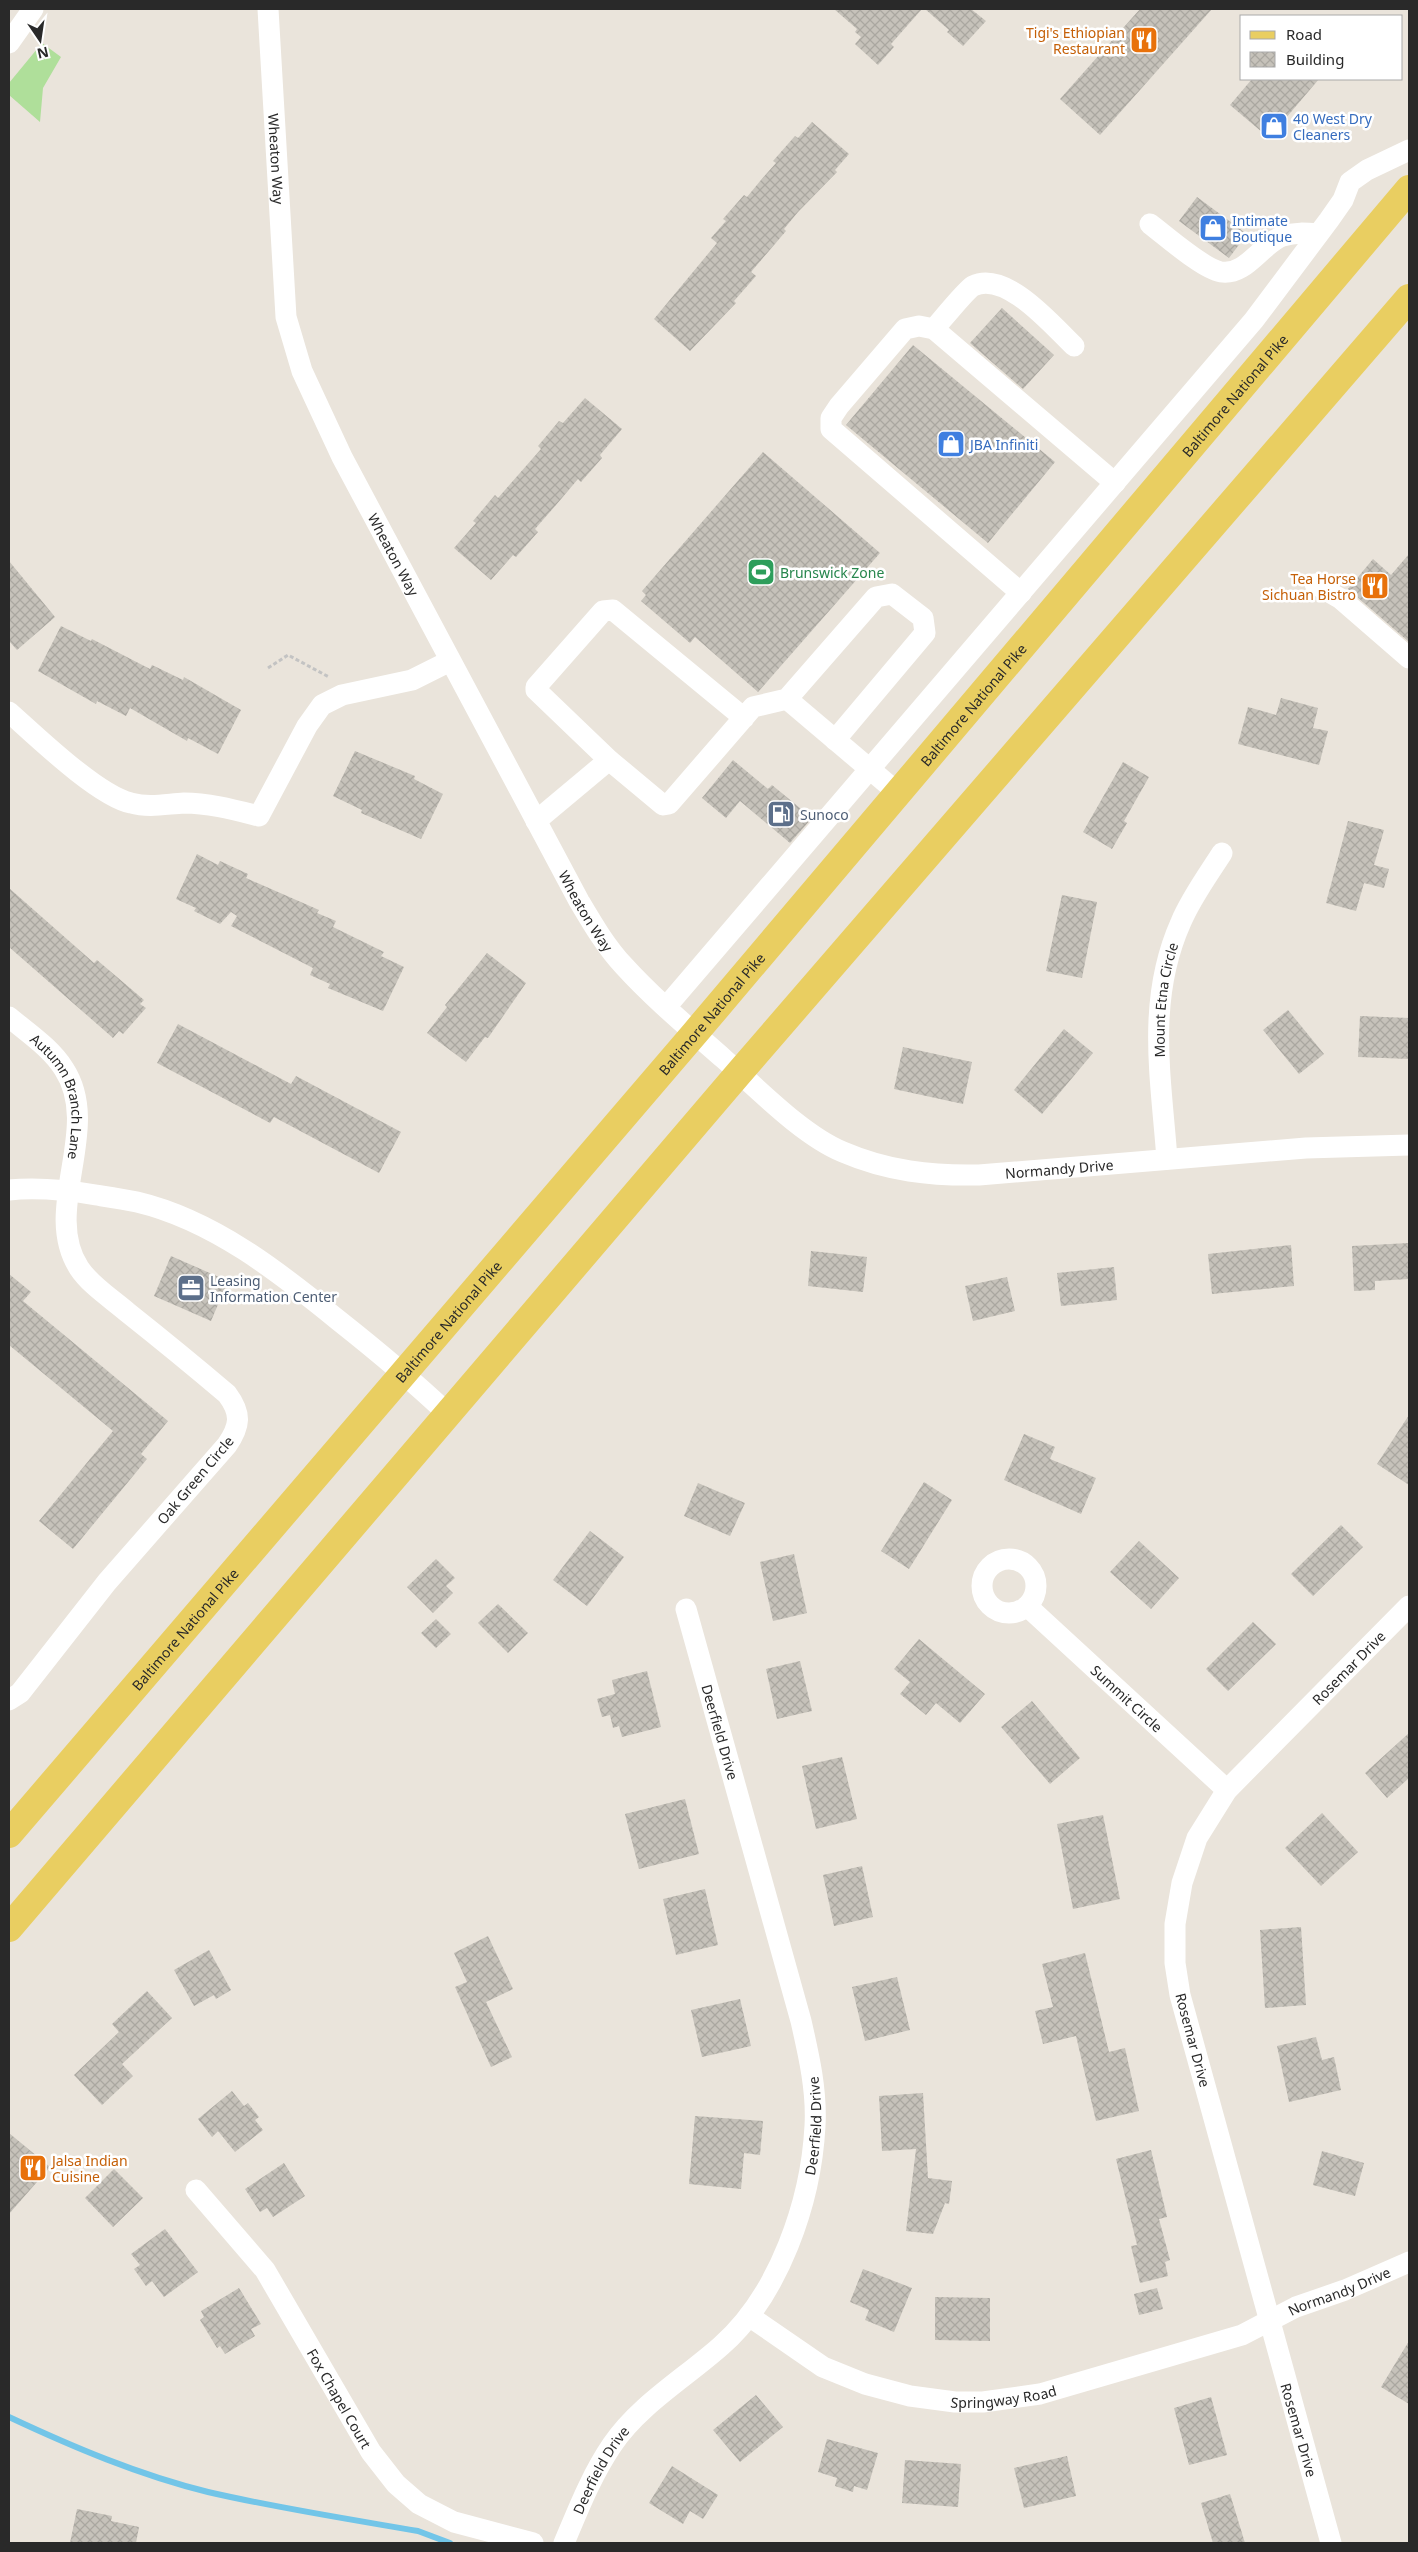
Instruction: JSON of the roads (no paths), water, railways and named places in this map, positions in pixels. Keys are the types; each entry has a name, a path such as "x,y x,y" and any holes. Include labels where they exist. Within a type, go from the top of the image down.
{"main road":[{"name":"Baltimore National Pike","path":"9,1834 695,1033 1409,188"},
{"path":"9,1928 739,1073 1409,298"}],"street":[{"path":"9,43 33,9"},
{"name":"Wheaton Way","path":"268,9 286,317 292,342 308,387 342,457 375,514 450,661 536,822 601,938 623,966 695,1033"},
{"path":"666,1007 1254,320 1343,200 1350,182 1367,170 1409,150"},
{"path":"1150,224 1209,268 1222,272 1235,271 1264,247 1282,236 1300,232 1318,234"},
{"path":"934,329 972,286 994,282 1016,293 1074,346"},
{"path":"1021,593 831,429 831,418 839,406 905,330 919,326 934,329 1114,483"},
{"path":"1315,584 1341,599 1409,658"},
{"path":"744,718 613,610 608,609 591,624 536,687 536,690 608,760 662,804 669,804 744,718 753,707 787,699 876,597 892,594 923,618 925,633 835,740"},
{"path":"9,712 95,784 129,803 157,806 186,803 230,808 259,816 307,726 322,705 342,695 412,680 450,661"},
{"path":"787,699 898,794"},
{"path":"536,822 608,760"},
{"name":"Mount Etna Circle","path":"1167,1159 1158,1026 1160,989 1166,961 1181,921 1222,853"},
{"name":"Autumn Branch Lane","path":"9,1017 54,1055 76,1091 79,1111 68,1190"},
{"name":"Normandy Drive","path":"695,1033 739,1073 808,1130 840,1151 872,1163 905,1171 940,1176 979,1175 1306,1148 1409,1145"},
{"path":"9,1190 68,1190 137,1202 179,1216 222,1237 302,1291 404,1373 448,1414"},
{"name":"Oak Green Circle","path":"9,1700 20,1693 107,1582 227,1445 236,1431 238,1418 234,1403 227,1394 102,1291 80,1269 68,1236 68,1190"},
{"name":"Summit Circle","path":"1027,1606 1227,1790"},
{"name":"Rosemar Drive","path":"1331,2543 1268,2322 1180,1995 1175,1963 1175,1924 1182,1883 1197,1838 1227,1790 1409,1606"},
{"name":"Deerfield Drive","path":"564,2543 586,2489 613,2444 646,2407 722,2345 748,2316 775,2273 795,2230 811,2169 815,2124 812,2071 801,2021 686,1609"},
{"name":"Fox Chapel Court","path":"196,2190 265,2270 371,2452 396,2484 419,2504 454,2522 533,2543"},
{"name":"Normandy Drive","path":"1268,2322 1296,2307 1345,2290 1409,2262"},
{"name":"Springway Road","path":"748,2316 823,2367 865,2384 910,2396 955,2402 983,2402 1040,2394 1242,2334 1268,2322"}],"waterway":[{"path":"9,2417 57,2439 132,2469 182,2485 260,2503 418,2531 450,2543"}],"place":[{"name":"Tigi's Ethiopian Restaurant","path":"1144,40"},
{"name":"40 West Dry Cleaners","path":"1274,126"},
{"name":"Intimate Boutique","path":"1213,228"},
{"name":"JBA Infiniti","path":"951,444"},
{"name":"Brunswick Zone","path":"761,572"},
{"name":"Tea Horse Sichuan Bistro","path":"1375,586"},
{"name":"Sunoco","path":"781,814"},
{"name":"Leasing Information Center","path":"191,1288"},
{"name":"Jalsa Indian Cuisine","path":"33,2168"}]}
